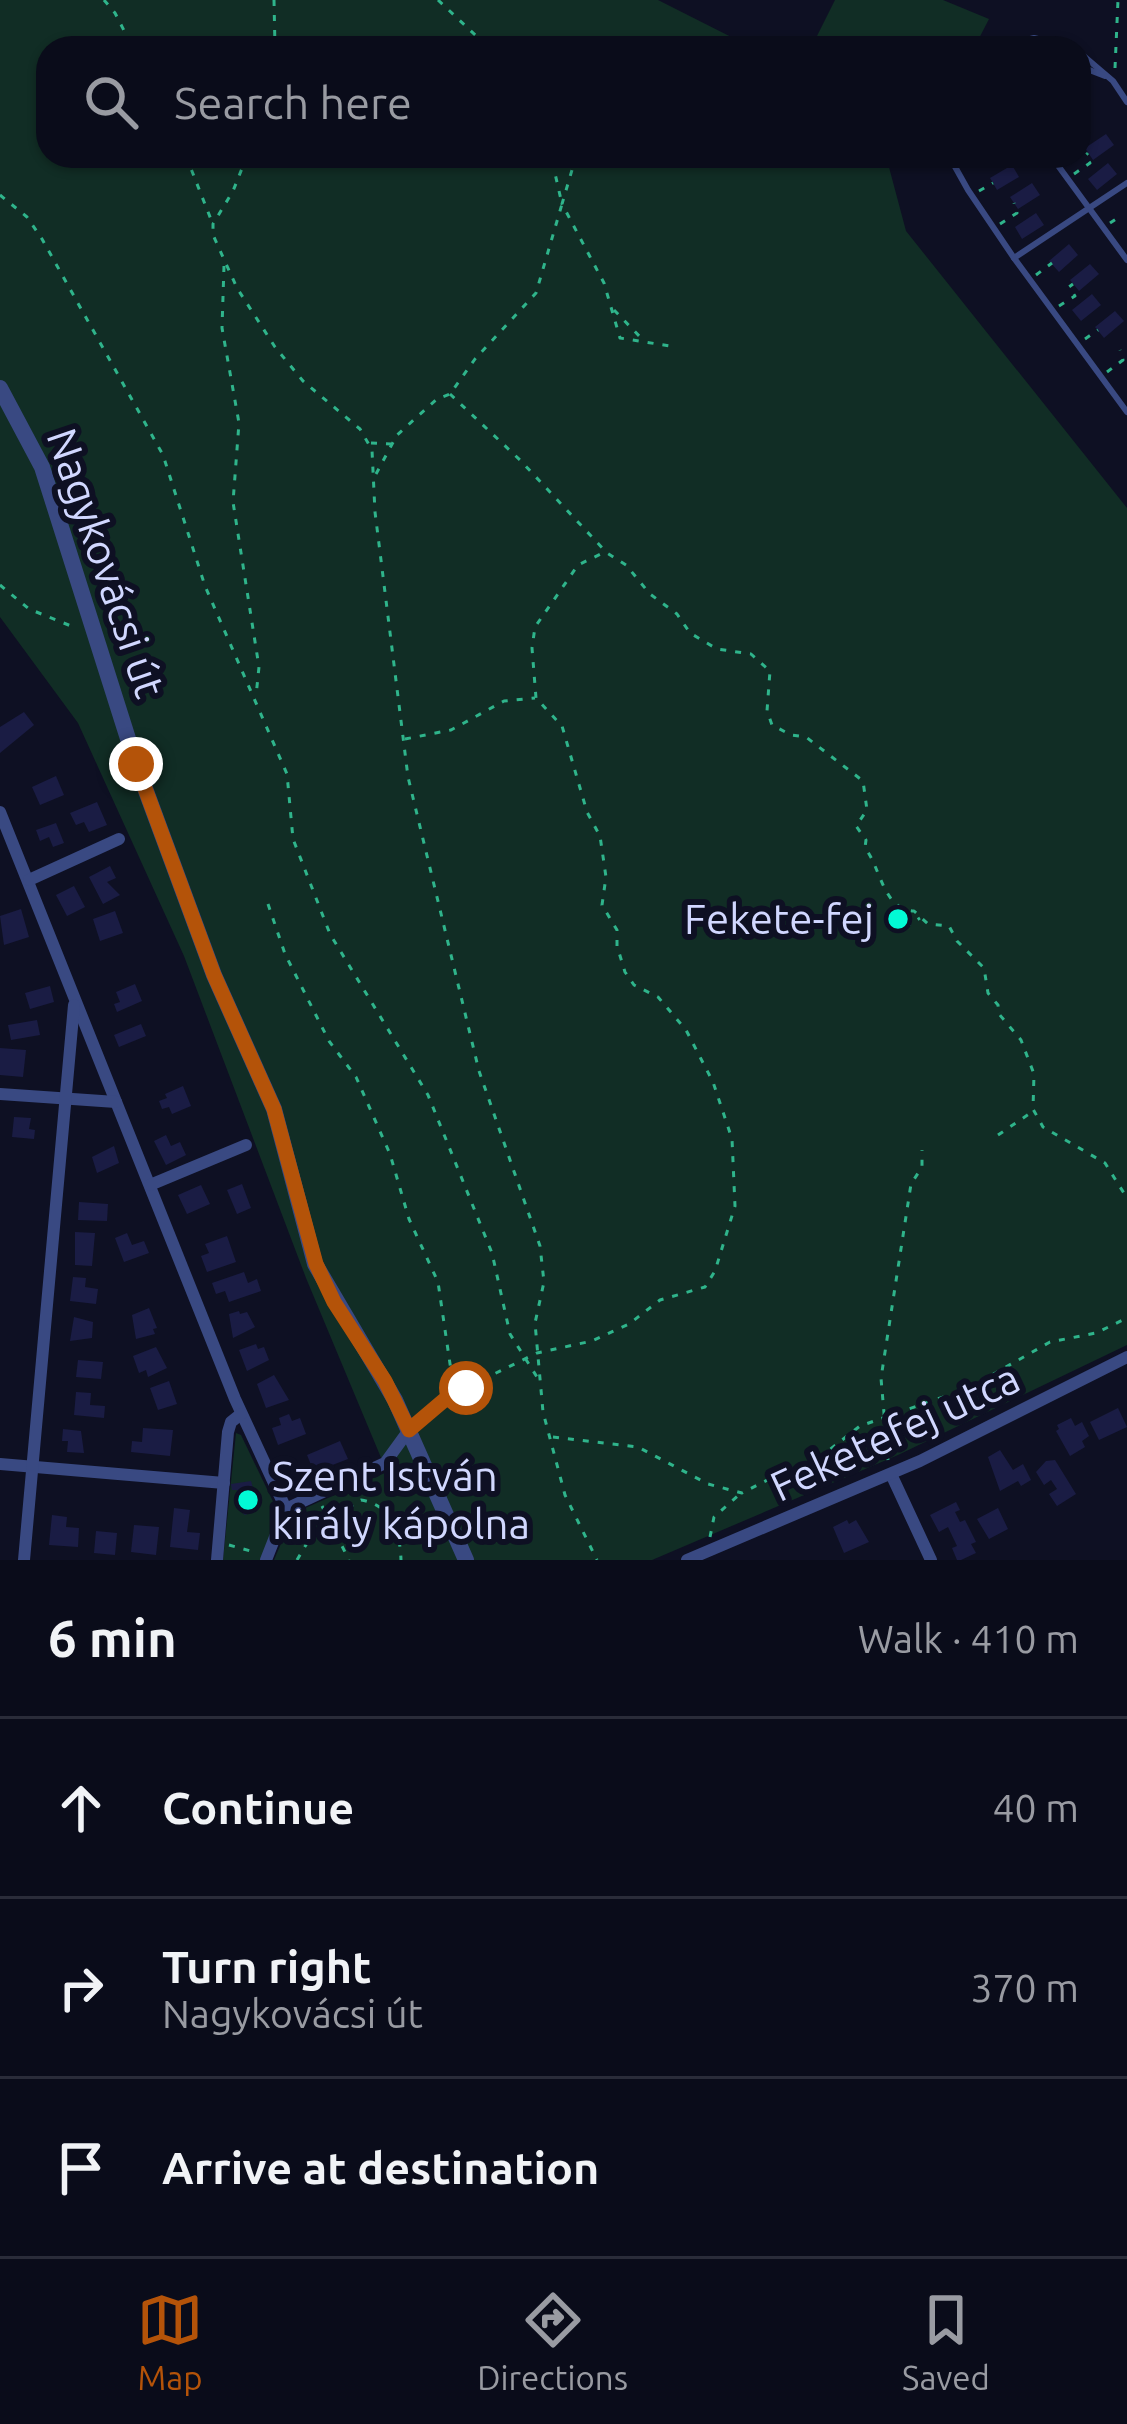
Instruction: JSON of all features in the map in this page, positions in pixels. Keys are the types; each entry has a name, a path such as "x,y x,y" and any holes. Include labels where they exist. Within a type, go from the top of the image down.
{"street":[{"name":"Nagykovácsi út","path":"0,388 42,467 136,764 214,975 274,1109 316,1264 334,1302 385,1381 466,1560"},
{"path":"0,812 242,1414 286,1509"},
{"path":"28,880 119,839"},
{"path":"24,1560 74,998"},
{"path":"0,1094 116,1102"},
{"path":"150,1185 246,1145"},
{"name":"Feketefej utca","path":"687,1560 891,1474 1127,1357"},
{"path":"217,1560 231,1422 242,1414"},
{"path":"266,1560 286,1509 385,1463 409,1430"},
{"path":"0,1464 224,1484"},
{"path":"891,1474 931,1560"}],"lane":[{"path":"1091,63 1113,81 1127,102"},
{"path":"1091,71 1113,81"},
{"path":"957,168 1014,257 1126,407"},
{"path":"1060,168 1127,260"},
{"path":"1014,257 1127,183"}],"path":[{"path":"104,0 127,36"},
{"path":"274,0 274,36"},
{"path":"438,0 476,36"},
{"path":"1113,81 1118,0"},
{"path":"191,168 224,262 287,364 370,442 382,446 393,442"},
{"path":"213,224 242,168"},
{"path":"554,168 562,204 598,271 618,334 628,342 670,346"},
{"path":"375,476 412,419 450,394 475,359 536,293 571,168"},
{"path":"1067,178 1086,168"},
{"path":"972,196 993,183"},
{"path":"0,195 27,217 42,239 152,432 205,586 287,774 292,839 330,934 428,1095 492,1253 510,1334 538,1379"},
{"path":"994,228 1018,215 1014,202"},
{"path":"1104,228 1122,214"},
{"path":"224,262 222,328 239,423 233,502 259,667 255,698"},
{"path":"1030,279 1052,263"},
{"path":"1053,311 1076,298 1069,287 1073,284"},
{"path":"613,310 646,344"},
{"path":"1078,345 1098,329"},
{"path":"1100,376 1125,362 1120,350"},
{"path":"450,394 520,460 605,552 626,565 644,588 677,614 690,633 717,649 751,655 770,670 770,723 806,737 863,781 868,805 856,826 893,903 930,925 949,926 984,968 988,993 1006,1027 1021,1040 1031,1065 1034,1111 1048,1132 1069,1139 1105,1163 1127,1198"},
{"path":"370,442 403,739 417,815 479,1071 544,1264 535,1323 538,1379 565,1495 597,1560"},
{"path":"409,1430 455,1393 537,1353 592,1341 629,1324 660,1300 705,1287 715,1271 736,1196 732,1139 713,1082 685,1028 658,997 634,986 626,972 616,930 602,905 606,877 601,836 587,812 562,726 536,698 532,648 536,627 578,565 605,552"},
{"path":"0,585 29,609 64,623"},
{"path":"403,739 451,730 504,701 536,698"},
{"path":"268,904 285,953 329,1041 356,1077 390,1154 409,1220 438,1282 455,1393"},
{"path":"894,918 905,926 921,917"},
{"path":"998,1135 1034,1111"},
{"path":"891,1474 881,1378 910,1184 922,1167 922,1150"},
{"path":"713,1549 714,1516 742,1493 783,1472 810,1465 852,1431 969,1388 1050,1342 1096,1333 1127,1318"},
{"path":"551,1437 638,1447 708,1484 742,1493"},
{"path":"316,1494 349,1560"},
{"path":"297,1560 316,1528 361,1500 387,1512 395,1526 401,1560"},
{"path":"218,1544 251,1551"}],"green space":[{"path":"0,0 658,0 729,36 36,36 36,168 889,168 906,231 1127,508 1127,1345 898,1455 652,1560 274,1560 294,1513 387,1472 306,1278 184,956 78,723 0,617"},
{"path":"835,0 943,0 989,19 980,36 817,36"},
{"path":"236,1433 279,1514 261,1560 223,1560"}],"building":[{"path":"1106,134 1114,145 1093,160 1091,144"},
{"path":"1108,163 1117,174 1097,190 1088,179"},
{"path":"1007,168 1014,168 1019,177 997,190 990,178"},
{"path":"1032,183 1040,195 1018,209 1010,197"},
{"path":"1036,213 1044,225 1022,239 1015,227"},
{"path":"1069,244 1078,255 1059,272 1049,261"},
{"path":"1090,264 1099,274 1079,291 1070,280"},
{"path":"1092,294 1101,305 1081,321 1072,310"},
{"path":"1115,311 1124,321 1104,338 1095,327"},
{"path":"24,712 34,725 0,753 0,727"},
{"path":"56,776 64,795 40,805 32,787"},
{"path":"97,802 107,825 89,832 84,822 76,825 70,813"},
{"path":"56,823 64,843 53,847 49,837 40,841 36,830"},
{"path":"110,866 116,878 107,882 120,895 103,904 89,877"},
{"path":"74,886 85,907 67,916 56,895"},
{"path":"21,909 29,937 4,945 0,916"},
{"path":"115,911 123,933 100,941 93,919"},
{"path":"135,984 142,1001 117,1012 116,992"},
{"path":"50,986 54,1002 30,1009 25,993"},
{"path":"37,1020 40,1035 11,1040 8,1025"},
{"path":"141,1024 146,1036 119,1047 114,1035"},
{"path":"0,1048 26,1050 23,1077 0,1075"},
{"path":"183,1086 191,1106 172,1114 169,1107 162,1109 159,1101 167,1098 165,1094"},
{"path":"14,1117 31,1118 34,1139 12,1137"},
{"path":"166,1135 171,1146 180,1142 186,1155 166,1165 154,1141"},
{"path":"114,1146 119,1163 97,1173 92,1157"},
{"path":"242,1184 251,1208 237,1214 227,1190"},
{"path":"201,1185 210,1204 187,1214 178,1195"},
{"path":"79,1202 108,1204 107,1221 78,1220"},
{"path":"75,1232 95,1233 92,1266 75,1265"},
{"path":"127,1233 132,1245 144,1241 149,1253 124,1262 115,1238"},
{"path":"227,1236 236,1262 207,1272 201,1256 209,1253 205,1244"},
{"path":"244,1272 248,1283 257,1279 261,1291 229,1302 225,1291 216,1294 212,1283"},
{"path":"73,1277 86,1278 85,1287 98,1289 96,1304 70,1301"},
{"path":"149,1308 155,1334 136,1339 132,1315"},
{"path":"247,1312 255,1327 233,1338 229,1314"},
{"path":"74,1317 93,1322 92,1338 70,1341"},
{"path":"256,1344 258,1349 264,1347 269,1360 247,1371 239,1350"},
{"path":"156,1347 167,1368 148,1377 146,1370 139,1373 133,1356"},
{"path":"78,1360 103,1362 101,1379 76,1377"},
{"path":"274,1375 289,1400 266,1408 257,1384"},
{"path":"169,1381 177,1404 158,1410 150,1388"},
{"path":"76,1392 91,1393 90,1405 105,1406 104,1418 74,1415"},
{"path":"1118,1408 1127,1427 1099,1440 1090,1422"},
{"path":"289,1414 292,1421 300,1418 306,1434 278,1445 272,1428"},
{"path":"1071,1418 1075,1426 1082,1422 1089,1436 1082,1441 1085,1447 1070,1456 1056,1431 1057,1425"},
{"path":"143,1428 173,1430 170,1456 131,1452 132,1441 142,1442"},
{"path":"63,1429 81,1431 84,1453 67,1452"},
{"path":"340,1441 348,1459 314,1472 307,1455"},
{"path":"1000,1450 1013,1470 1023,1464 1031,1480 1000,1491 988,1457"},
{"path":"1055,1460 1076,1494 1057,1506 1049,1494 1057,1489 1051,1480 1044,1485 1036,1472 1046,1461"},
{"name":"Szent István király kápolna","path":"251,1481 259,1509 245,1515 231,1484"},
{"path":"956,1502 960,1522 965,1520 976,1542 971,1544 976,1553 961,1560 952,1548 957,1546 948,1527 939,1532 930,1515"},
{"path":"174,1508 190,1510 187,1532 200,1533 198,1550 170,1547"},
{"path":"998,1508 1008,1529 989,1539 977,1519"},
{"path":"52,1515 67,1517 66,1527 79,1528 78,1547 49,1545"},
{"path":"847,1520 849,1524 856,1520 869,1542 844,1553 833,1527"},
{"path":"134,1525 159,1527 156,1555 131,1552"},
{"path":"96,1531 117,1533 115,1555 94,1553"}],"place":[{"name":"Fekete-fej","path":"898,919"},
{"name":"Szent István király kápolna","path":"248,1500"}],"route":[{"path":"136,764 214,975 274,1109 307,1239 334,1302 385,1381 409,1430 449,1396 466,1388"}]}
